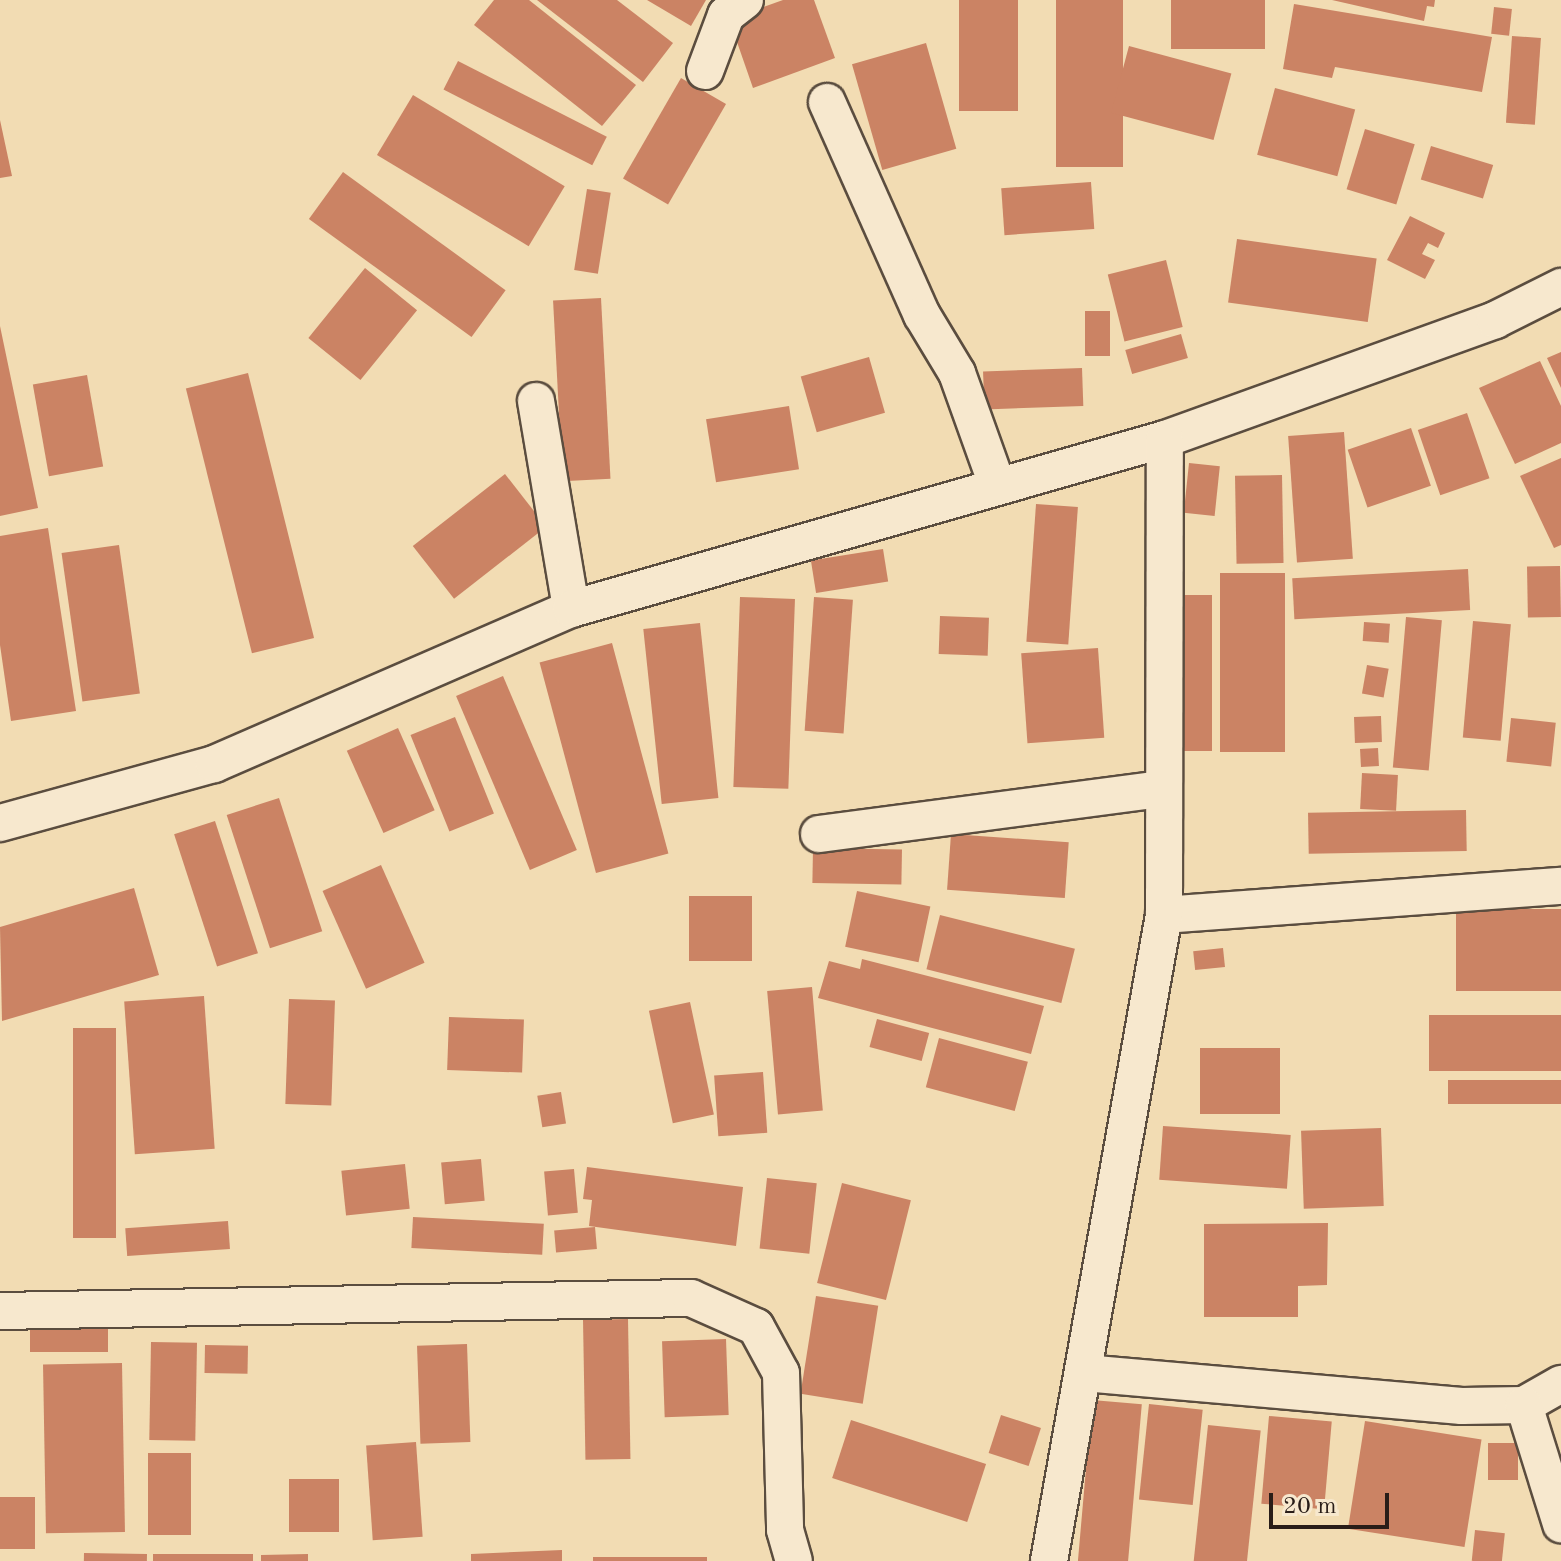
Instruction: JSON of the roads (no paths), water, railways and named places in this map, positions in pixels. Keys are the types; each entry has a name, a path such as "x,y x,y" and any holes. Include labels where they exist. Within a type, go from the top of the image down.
{"street":[{"path":"705,71 726,15 745,0"},
{"path":"827,102 922,315 957,373 997,485"},
{"path":"0,823 214,764 571,609 1165,439 1495,320 1561,287"},
{"path":"536,401 571,609"},
{"path":"1049,1561 1164,915 1165,439"},
{"path":"819,834 1162,789"},
{"path":"1164,915 1561,886"},
{"path":"0,1311 691,1298 756,1327 781,1373 785,1530 794,1561"},
{"path":"1084,1373 1462,1406 1524,1405 1561,1384"},
{"path":"1524,1405 1561,1524"}]}
